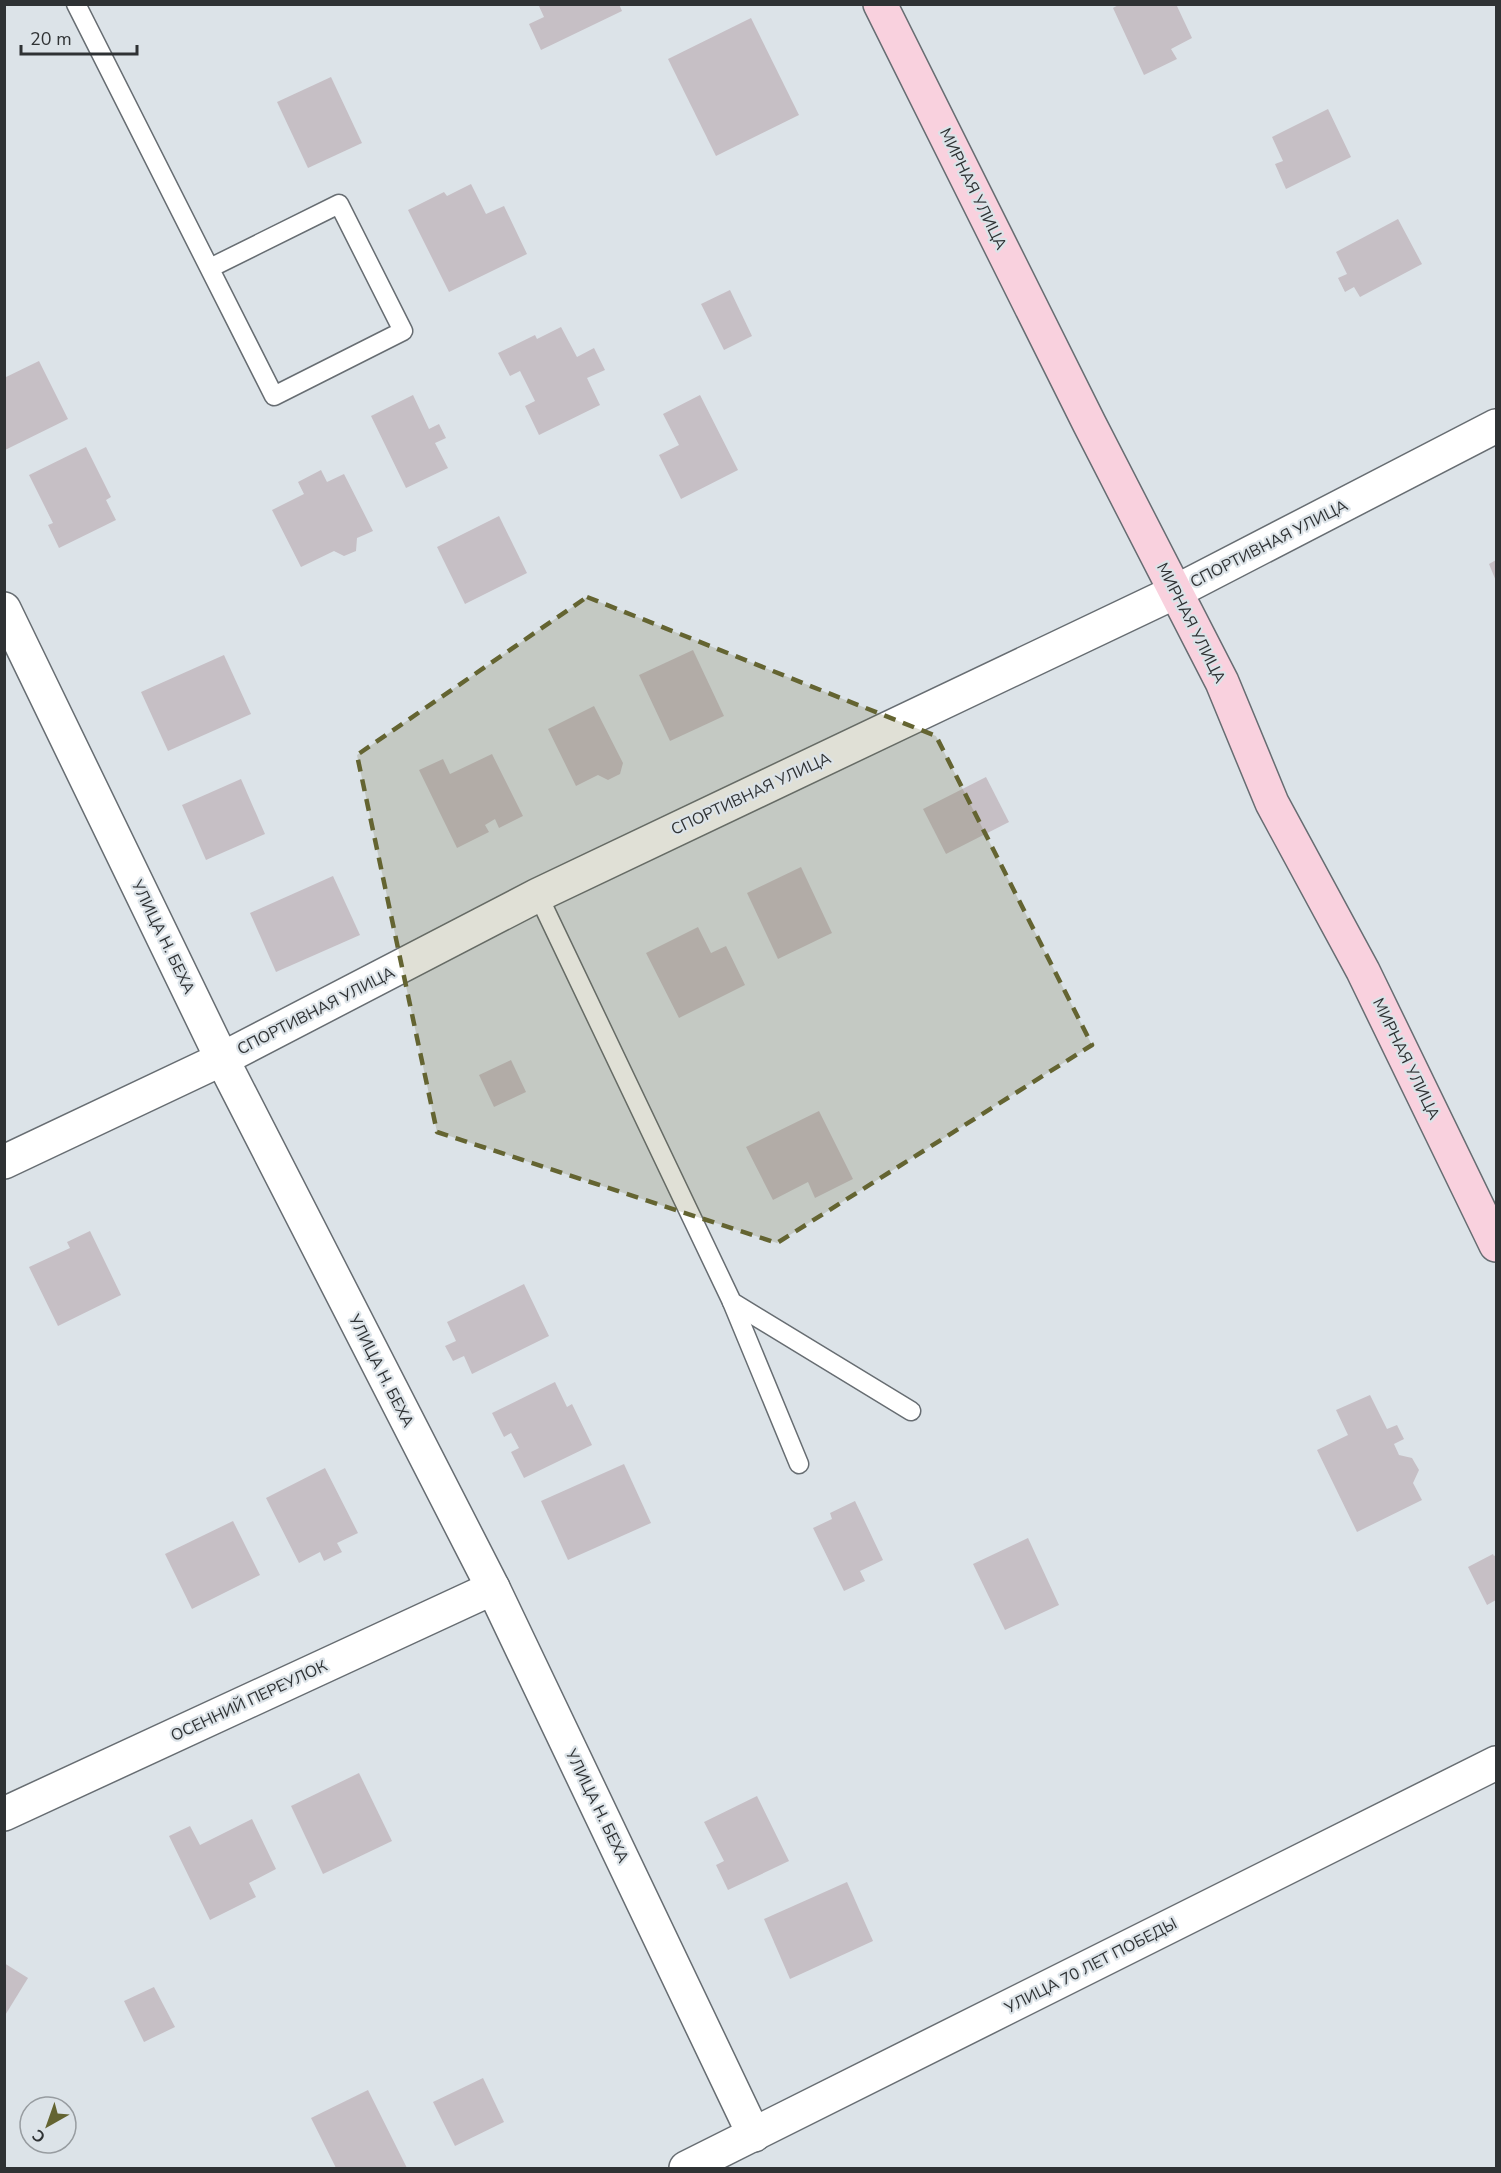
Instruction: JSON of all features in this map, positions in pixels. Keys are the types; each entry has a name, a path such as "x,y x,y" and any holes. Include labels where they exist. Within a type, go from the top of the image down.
{"street":[{"name":"МИРНАЯ УЛИЦА","path":"880,4 1222,682 1272,802 1363,970 1497,1245"},
{"name":"СПОРТИВНАЯ УЛИЦА","path":"4,1162 222,1059 538,896 1175,592 1497,426"},
{"name":"УЛИЦА Н. БЕХА","path":"4,609 222,1059 493,1588 754,2134"},
{"name":"ОСЕННИЙ ПЕРЕУЛОК","path":"4,1814 493,1588"},
{"name":"УЛИЦА 70 ЛЕТ ПОБЕДЫ","path":"686,2169 1497,1763"}],"lane":[{"path":"76,4 274,396 403,331 339,204 210,268"},
{"path":"538,896 732,1302 799,1464"},
{"path":"732,1302 911,1411"}],"highlighted area":[{"path":"587,597 936,736 1092,1045 777,1243 437,1132 357,755"}],"building":[{"path":"538,4 619,4 622,11 541,50 529,24 544,17"},
{"path":"1120,4 1176,4 1192,38 1171,49 1177,59 1144,75 1113,8"},
{"path":"751,18 799,115 716,156 668,59"},
{"path":"331,77 362,143 308,168 277,102"},
{"path":"1328,109 1351,157 1286,189 1275,164 1283,161 1272,137"},
{"path":"471,184 486,214 504,206 527,254 449,292 408,210 444,192 447,196"},
{"path":"1398,219 1422,264 1360,297 1354,287 1345,292 1338,278 1347,274 1336,252"},
{"path":"730,290 752,336 724,350 701,304"},
{"path":"561,327 577,357 594,348 605,370 587,378 600,405 539,435 525,406 535,401 520,371 510,376 498,353 535,335 537,339"},
{"path":"39,361 68,419 5,450 4,378"},
{"path":"413,395 429,429 439,424 446,438 435,443 448,468 406,488 371,416"},
{"path":"700,395 738,470 681,499 659,455 679,445 663,414"},
{"path":"86,447 111,497 106,500 116,520 59,548 48,525 53,523 29,475"},
{"path":"321,470 327,482 344,474 373,531 357,538 356,551 344,556 334,551 301,567 272,510 304,494 298,482"},
{"path":"499,516 527,573 465,604 437,547"},
{"path":"1496,560 1496,581 1489,564"},
{"path":"693,650 724,716 670,741 639,675"},
{"path":"224,655 251,714 168,751 141,692"},
{"path":"594,706 623,763 620,774 608,780 598,775 576,786 548,729"},
{"path":"492,754 523,816 499,828 495,819 485,825 489,832 457,848 419,770 443,759 450,774"},
{"path":"986,777 1009,822 946,854 923,809"},
{"path":"241,779 265,834 206,860 182,805"},
{"path":"801,867 832,933 778,959 747,893"},
{"path":"333,876 360,935 276,972 250,913"},
{"path":"698,927 711,953 726,946 745,985 679,1018 646,953"},
{"path":"511,1060 526,1092 494,1107 479,1075"},
{"path":"819,1111 853,1179 815,1198 808,1182 773,1200 746,1147"},
{"path":"90,1231 121,1295 58,1326 29,1267 70,1248 67,1242"},
{"path":"524,1284 549,1336 472,1374 464,1356 453,1361 445,1346 456,1341 447,1322"},
{"path":"555,1382 567,1407 572,1404 592,1445 524,1478 511,1452 519,1448 511,1433 504,1437 492,1413"},
{"path":"1370,1395 1387,1429 1397,1425 1404,1439 1394,1444 1399,1455 1412,1458 1419,1470 1413,1483 1422,1500 1357,1532 1317,1450 1348,1435 1336,1410"},
{"path":"624,1464 651,1523 568,1560 541,1501"},
{"path":"325,1468 358,1533 337,1543 342,1552 324,1561 320,1552 299,1563 266,1498"},
{"path":"855,1501 883,1560 860,1571 865,1581 844,1591 813,1528 832,1519 830,1513"},
{"path":"233,1521 260,1575 192,1609 165,1554"},
{"path":"1028,1538 1059,1605 1005,1630 973,1564"},
{"path":"1493,1554 1496,1555 1496,1600 1487,1605 1468,1567"},
{"path":"359,1773 392,1841 323,1874 291,1806"},
{"path":"757,1796 789,1861 728,1890 716,1865 724,1861 704,1822"},
{"path":"252,1819 276,1869 249,1883 256,1897 210,1920 169,1836 190,1826 200,1845"},
{"path":"847,1882 873,1941 790,1979 764,1919"},
{"path":"4,1963 28,1978 4,2017"},
{"path":"154,1987 175,2027 144,2042 124,2001"},
{"path":"483,2078 504,2122 455,2146 433,2102"},
{"path":"368,2090 407,2168 336,2168 311,2118"}]}
